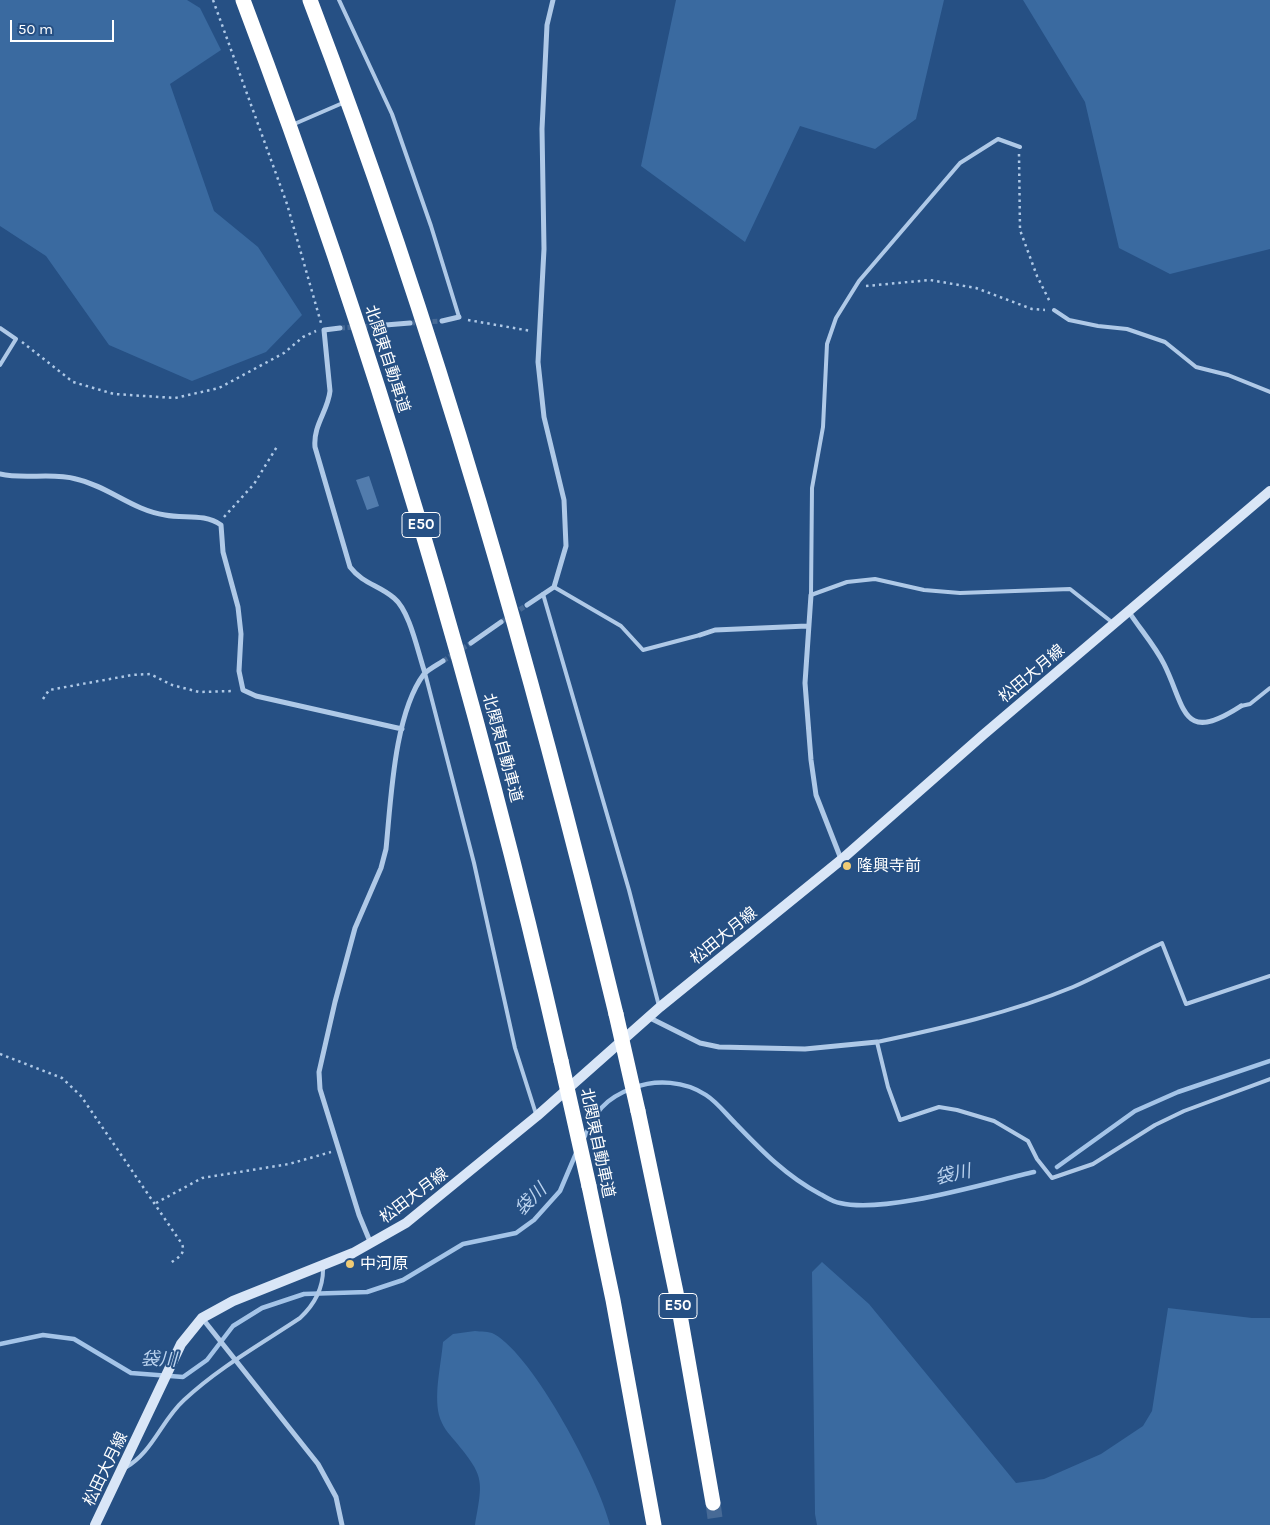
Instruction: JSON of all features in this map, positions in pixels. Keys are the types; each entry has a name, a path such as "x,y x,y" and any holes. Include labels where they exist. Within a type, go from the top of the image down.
{"highway":[{"name":"北関東自動車道","path":"243,0 290,126 365,344 423,530 502,813 562,1061 589,1186 613,1300 654,1525"},
{"name":"E50","path":"310,0 348,101 422,318 520,641 572,834 638,1111 676,1292 713,1503"}],"main road":[{"name":"松田大月線","path":"95,1525 157,1399 173,1360 189,1333 233,1300 372,1244 406,1223 537,1116 648,1017 841,860 983,735 1270,491"}],"street":[{"path":"527,605 554,587 566,546 564,500 540,390 540,332 544,249 542,129 547,26 553,0"},
{"path":"442,322 459,317"},
{"path":"374,326 410,323"},
{"path":"340,328 324,330 330,391 329,398 315,427 315,447 350,567 359,578 393,597 402,606 425,673"},
{"path":"0,474 75,478 149,512 166,516 209,517 221,525 223,552 238,607 241,634 239,671 243,690 256,696 402,729"},
{"path":"810,595 807,626 806,683 811,760 816,795 841,860"},
{"path":"1129,612 1164,663 1180,705 1192,719 1199,723 1210,723 1241,706"},
{"path":"471,643 501,622"},
{"path":"700,635 715,630 807,626"},
{"path":"372,1244 359,1215 320,1089 318,1072 324,1041 355,928 381,868 386,849 402,729 409,704 425,673 443,661"},
{"path":"648,1017 700,1043 719,1047 805,1049 877,1042"},
{"path":"206,1322 318,1464 336,1497 342,1525"}],"lane":[{"path":"339,0 392,114 431,226 459,317"},
{"path":"290,126 348,101"},
{"path":"1020,147 998,139 960,163 856,286 836,318 827,344 823,427 812,488 810,595 847,582 875,579 924,590 960,593 1070,589 1115,624"},
{"path":"1054,310 1069,320 1127,329 1165,342 1196,367 1228,375 1270,392"},
{"path":"0,328 16,339 0,365"},
{"path":"554,587 621,626 643,650 700,635"},
{"path":"543,594 629,890 660,1007"},
{"path":"425,673 474,863 515,1048 537,1116"},
{"path":"1241,706 1250,704 1270,688"},
{"path":"1270,976 1186,1004 1162,943 1073,987 1024,1004 947,1026 877,1042 888,1087 900,1120 939,1107 957,1110 994,1121 1028,1141 1037,1159 1052,1178 1093,1164 1155,1124 1184,1110 1270,1080"},
{"path":"123,1469 145,1454 174,1410 183,1401 237,1360 300,1318 316,1300 322,1282 323,1264"}],"path":[{"path":"16,339 73,382 114,394 175,398 219,388 284,353 303,337 324,330 287,204 213,0"},
{"path":"856,286 930,280 976,288 1032,309 1054,310 1037,276 1020,230 1020,147"},
{"path":"459,317 540,332"},
{"path":"221,525 226,513 254,484 278,445"},
{"path":"43,700 49,690 132,674 150,674 172,684 199,692 243,690"},
{"path":"0,1054 62,1078 81,1096 156,1203 184,1250 182,1254 168,1264"},
{"path":"156,1203 202,1178 289,1164 340,1151"}],"shaded area":[{"path":"0,0 187,0 200,8 221,50 170,84 214,211 258,247 302,315 266,352 192,381 109,345 46,256 0,226"},
{"path":"676,0 944,0 916,119 875,149 800,126 745,242 641,166"},
{"path":"1023,0 1270,0 1270,249 1170,274 1119,248 1085,102"},
{"path":"822,1262 869,1304 1016,1483 1044,1479 1101,1454 1143,1426 1152,1411 1168,1308 1252,1318 1270,1318 1270,1525 817,1525 815,1514 812,1272"},
{"path":"475,1331 492,1333 510,1347 545,1392 563,1421 593,1479 610,1525 475,1525 480,1488 477,1472 442,1423 437,1398 443,1342 453,1334"}],"building":[{"path":"369,476 379,506 367,510 356,480"}],"waterway":[{"name":"袋川","path":"1057,1167 1135,1111 1178,1092 1270,1061"},
{"name":"袋川","path":"583,1140 597,1114 614,1097 642,1085 670,1083 698,1090 710,1098 785,1171 808,1187 837,1202 859,1205 909,1201 1034,1172"},
{"name":"袋川","path":"0,1344 43,1335 74,1339 131,1373 183,1377 207,1360 233,1326 262,1308 304,1294 367,1292 403,1280 463,1244 516,1233 534,1220 560,1191 577,1151"}],"tunnel":[{"path":"410,323 442,321"},
{"path":"340,328 373,326"},
{"path":"501,622 527,605"},
{"path":"443,661 471,643"},
{"path":"713,1503 716,1525"}],"place":[{"name":"隆興寺前","path":"847,866"},
{"name":"中河原","path":"350,1264"}]}
